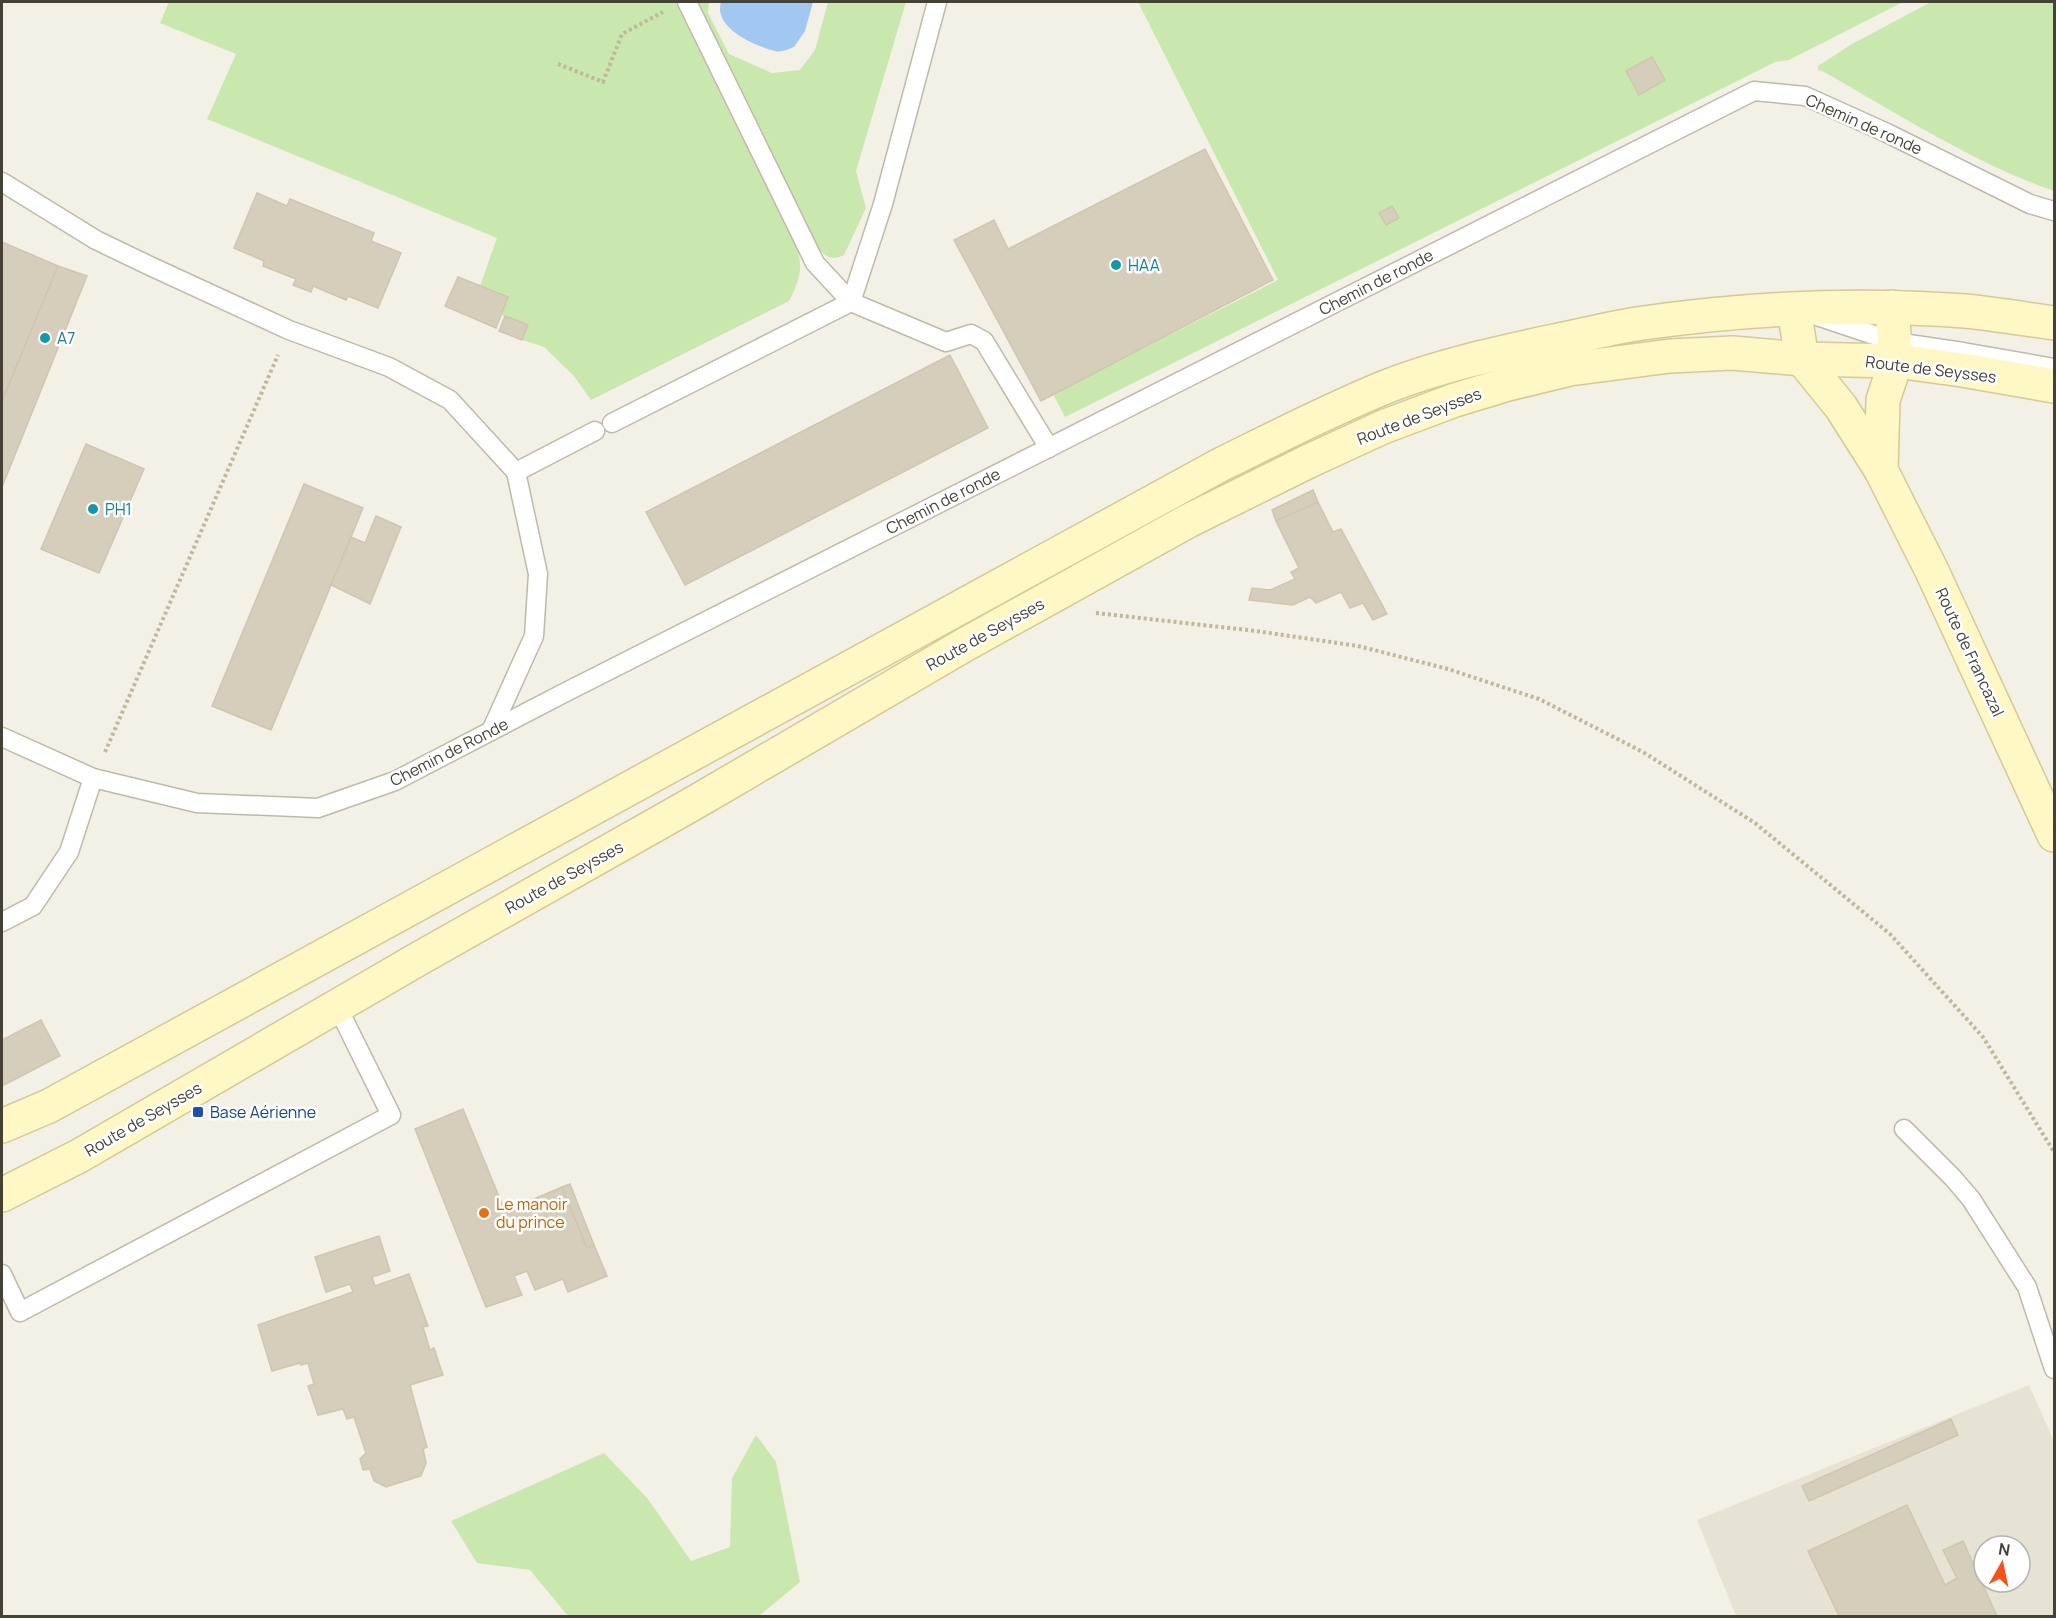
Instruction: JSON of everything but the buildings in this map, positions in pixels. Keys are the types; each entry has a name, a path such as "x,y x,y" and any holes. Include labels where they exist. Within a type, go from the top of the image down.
{"main road":[{"name":"Route de Seysses","path":"2,1126 50,1106 1199,476 1310,420 1389,386 1472,359 1641,323 1725,313 1892,307 1966,311 2055,323"},
{"name":"Route de Francazal","path":"1881,470 1883,400 1896,352 1892,307"},
{"name":"Route de Francazal","path":"1794,309 1802,359 1840,407 1881,470 1932,571 2055,835"},
{"name":"Route de Seysses","path":"2,1195 79,1156 966,644 1178,526 1383,427 1455,400 1508,384 1570,369 1670,356 1732,353 1802,359 1896,352 1962,370 2055,386"}],"lane":[{"path":"612,423 851,302 883,204 937,2"},
{"path":"680,4 815,263 851,302 946,342 971,334 984,341 1048,448"},
{"name":"Chemin de ronde","path":"708,620 1754,91 1805,96 1887,133 2031,204 2055,211"},
{"path":"2,182 96,240 289,330 389,367 450,400 516,472 538,574 534,636 491,730"},
{"name":"Route de Seysses","path":"1794,309 1896,352 1963,352 2055,368"},
{"path":"516,472 595,431"},
{"name":"Chemin de Ronde","path":"2,737 93,778 197,804 318,808 395,781 708,620"},
{"path":"2,922 33,906 69,852 93,778"},
{"path":"2,1274 20,1312 391,1115 337,1006"},
{"name":"Route de Seysses","path":"2,1141 50,1106"},
{"path":"1904,1129 1971,1199 2027,1287 2055,1369"}],"path":[{"path":"558,64 603,82 622,34 680,4"},
{"path":"93,778 289,330"},
{"path":"1095,613 1256,631 1358,646 1448,669 1539,699 1643,752 1755,823 1890,933 1983,1037 2055,1152"}],"shaded area":[{"path":"2029,1385 2054,1441 2054,1616 1736,1616 1697,1520"}],"green space":[{"path":"169,2 679,2 795,242 800,269 795,289 789,301 591,400 574,376 544,347 522,340 528,325 501,315 508,297 480,286 497,238 207,119 236,54 160,23"},
{"path":"698,2 709,2 708,13 729,54 772,73 800,70 815,50 828,2 906,2 856,171 866,208 844,255 837,258 826,256 814,241"},
{"path":"1138,2 1903,2 1789,60 1775,62 1065,417 1053,394 1278,280"},
{"path":"1931,2 2054,2 2054,191 2024,180 1965,152 1818,70 1818,66 1852,44"},
{"path":"756,1435 776,1462 800,1582 759,1616 568,1616 530,1570 477,1563 451,1521 604,1453 648,1499 691,1561 730,1547 732,1478"}],"water":[{"path":"721,2 813,2 805,31 794,47 780,52 757,45 729,28 720,11"}],"place":[{"name":"HAA","path":"1116,265"},
{"name":"A7","path":"45,338"},
{"name":"PH1","path":"93,509"},
{"name":"Base Aérienne","path":"198,1112"},
{"name":"Le manoir du prince","path":"484,1213"}]}
